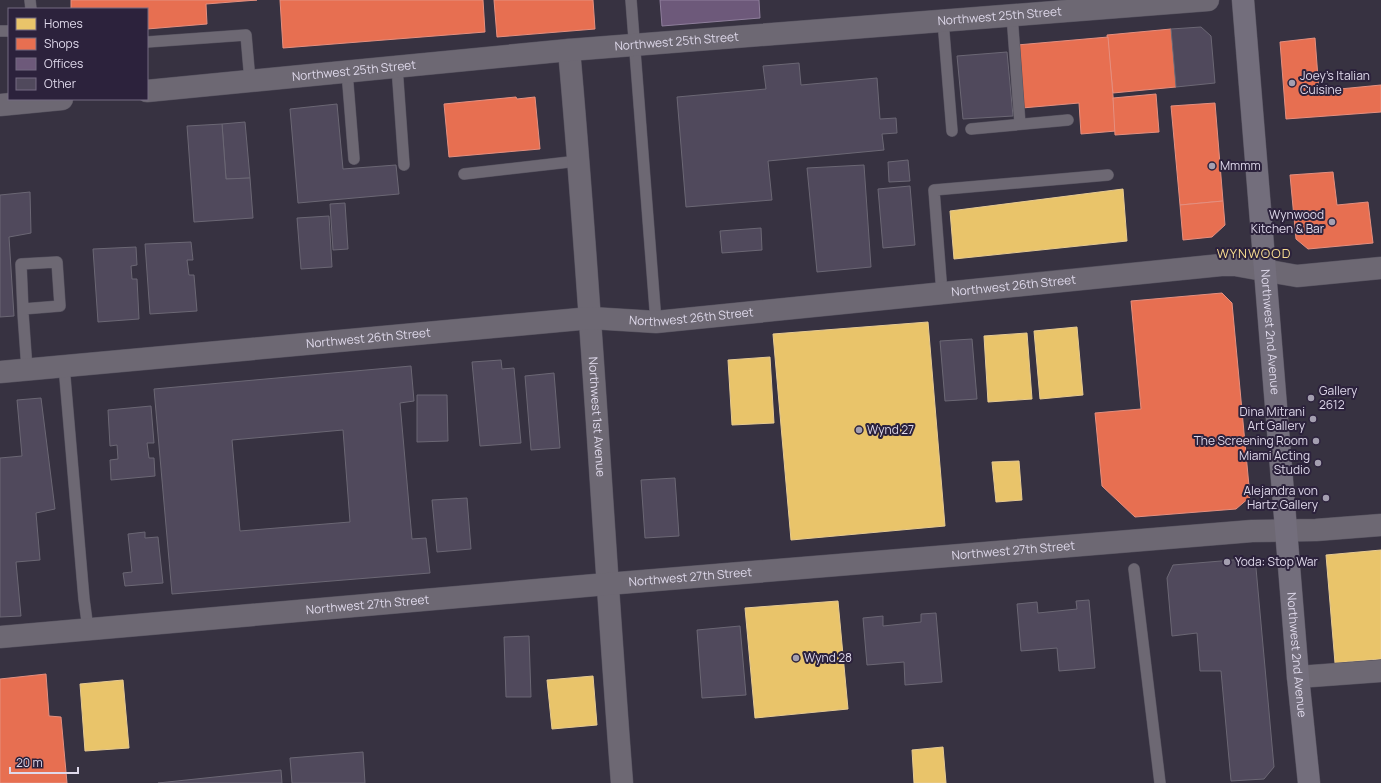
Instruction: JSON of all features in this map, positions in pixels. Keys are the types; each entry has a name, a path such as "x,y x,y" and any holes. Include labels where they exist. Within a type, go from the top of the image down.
{"street":[{"name":"Northwest 25th Street","path":"148,91 569,50 1208,0"},
{"name":"Northwest 2nd Avenue","path":"1243,0 1298,677 1309,783"},
{"name":"Northwest 1st Avenue","path":"569,50 591,318 607,584 622,783"},
{"path":"0,105 52,100"},
{"name":"Northwest 26th Street","path":"0,372 591,318 656,322 1221,265 1235,265 1266,269 1297,276 1381,268"},
{"name":"Northwest 27th Street","path":"0,637 607,584 1252,531 1316,530 1381,525"},
{"path":"1298,677 1381,671"}],"lane":[{"path":"631,0 656,322"},
{"path":"1012,15 1020,124"},
{"path":"943,21 952,132"},
{"path":"148,42 246,35 250,81"},
{"path":"397,67 404,165"},
{"path":"347,72 354,159"},
{"path":"971,129 1068,120"},
{"path":"464,174 578,161"},
{"path":"942,293 934,190 1108,175"},
{"path":"23,309 60,306 57,262 21,264 23,309 27,369"},
{"path":"64,366 84,599 88,629"},
{"path":"1134,569 1160,783"}],"building: Homes":[{"path":"1123,189 1127,241 954,259 950,211"},
{"name":"Wynd 27","path":"928,322 945,526 791,540 773,334"},
{"path":"1077,327 1083,395 1040,399 1034,331"},
{"path":"1027,333 1032,399 988,402 984,336"},
{"path":"770,357 774,423 732,425 728,360"},
{"path":"1019,461 1022,500 996,502 992,462"},
{"path":"1381,550 1381,659 1335,663 1326,555"},
{"name":"Wynd 28","path":"838,601 848,709 755,718 745,608"},
{"path":"593,676 597,725 552,729 547,680"},
{"path":"123,680 129,748 85,751 80,684"},
{"path":"943,747 946,783 914,783 912,750"}],"building: Shops":[{"path":"71,0 257,0 206,4 207,24 148,29 148,8 71,8"},
{"path":"280,0 483,0 485,32 283,48"},
{"path":"494,0 593,0 595,29 497,37"},
{"path":"1171,29 1176,87 1113,93 1107,35"},
{"path":"1108,37 1116,131 1081,134 1079,103 1022,108 1017,45"},
{"path":"1315,38 1319,91 1381,85 1381,112 1286,119 1280,42"},
{"path":"1156,94 1159,132 1115,135 1113,98"},
{"path":"516,97 517,99 535,97 540,149 449,157 444,104"},
{"path":"1215,103 1223,201 1180,205 1171,106"},
{"name":"Wynwood Kitchen & Bar","path":"1333,172 1337,205 1368,202 1373,243 1308,249 1296,239 1290,175"},
{"path":"1223,201 1225,225 1212,237 1183,240 1180,205"},
{"path":"1222,293 1232,303 1250,497 1236,509 1135,517 1102,486 1095,413 1141,409 1131,301"},
{"path":"46,674 49,716 61,717 67,783 0,783 0,679"}],"building: Offices":[{"path":"660,0 759,0 760,18 662,26"}],"building: Other":[{"path":"1201,27 1211,36 1215,83 1176,87 1171,29"},
{"path":"1007,52 1013,116 963,119 957,56"},
{"path":"799,63 801,85 877,78 880,119 896,118 897,133 882,134 884,150 768,161 772,200 686,207 677,97 766,89 763,66"},
{"path":"337,104 343,169 396,165 399,194 298,203 290,109"},
{"path":"245,122 250,178 226,179 222,124"},
{"path":"222,124 226,179 250,178 253,218 194,222 187,126"},
{"path":"908,160 910,181 889,182 888,162"},
{"path":"864,165 871,267 817,272 807,168"},
{"path":"910,186 915,245 883,248 878,189"},
{"path":"30,192 31,233 9,237 14,316 0,317 0,195"},
{"path":"345,203 348,249 333,250 330,204"},
{"path":"329,216 332,267 301,269 297,218"},
{"path":"761,228 762,250 722,253 720,231"},
{"path":"191,242 193,260 187,260 189,275 194,275 197,311 150,314 145,244"},
{"path":"136,247 137,265 131,266 132,279 137,279 139,319 98,322 93,249"},
{"path":"972,339 977,399 945,401 940,341"},
{"path":"501,360 502,369 514,368 521,443 480,446 472,362"},
{"path":"411,366 414,401 400,403 412,539 426,538 430,573 172,594 154,389","holes":["343,430 350,522 240,531 232,440"]},
{"path":"554,373 560,448 531,450 525,376"},
{"path":"417,395 447,395 448,441 417,442"},
{"path":"41,398 55,509 36,513 40,560 16,562 21,616 0,617 0,458 22,456 17,400"},
{"path":"151,406 154,443 147,443 149,458 154,458 155,476 111,480 110,460 118,459 117,445 110,446 108,410"},
{"path":"675,478 679,536 645,538 641,480"},
{"path":"467,498 471,549 437,552 432,500"},
{"path":"145,532 145,538 158,537 163,583 125,586 123,573 132,572 128,534"},
{"path":"1245,559 1256,568 1274,767 1264,779 1231,781 1221,671 1200,671 1197,633 1172,636 1167,578 1173,565"},
{"path":"1089,600 1095,668 1059,671 1057,648 1021,651 1017,604 1037,602 1038,613 1077,609 1076,601"},
{"path":"936,613 942,682 905,685 904,662 867,665 863,618 883,616 883,626 921,622 921,614"},
{"path":"740,626 746,695 702,698 697,630"},
{"path":"529,636 531,697 506,697 504,637"},
{"path":"363,752 365,783 292,783 290,758"},
{"path":"281,770 282,783 158,783"}],"place":[{"name":"Joey's Italian Cuisine","path":"1292,83"},
{"name":"Mmmm","path":"1212,166"},
{"name":"Wynwood Kitchen & Bar","path":"1332,222"},
{"name":"Gallery 2612","path":"1311,398"},
{"name":"Dina Mitrani Art Gallery","path":"1313,419"},
{"name":"Wynd 27","path":"859,430"},
{"name":"The Screening Room","path":"1316,441"},
{"name":"Miami Acting Studio","path":"1318,463"},
{"name":"Alejandra von Hartz Gallery","path":"1326,498"},
{"name":"Yoda: Stop War","path":"1227,562"},
{"name":"Wynd 28","path":"796,658"}],"district":[{"name":"WYNWOOD","path":"1254,253"}]}
